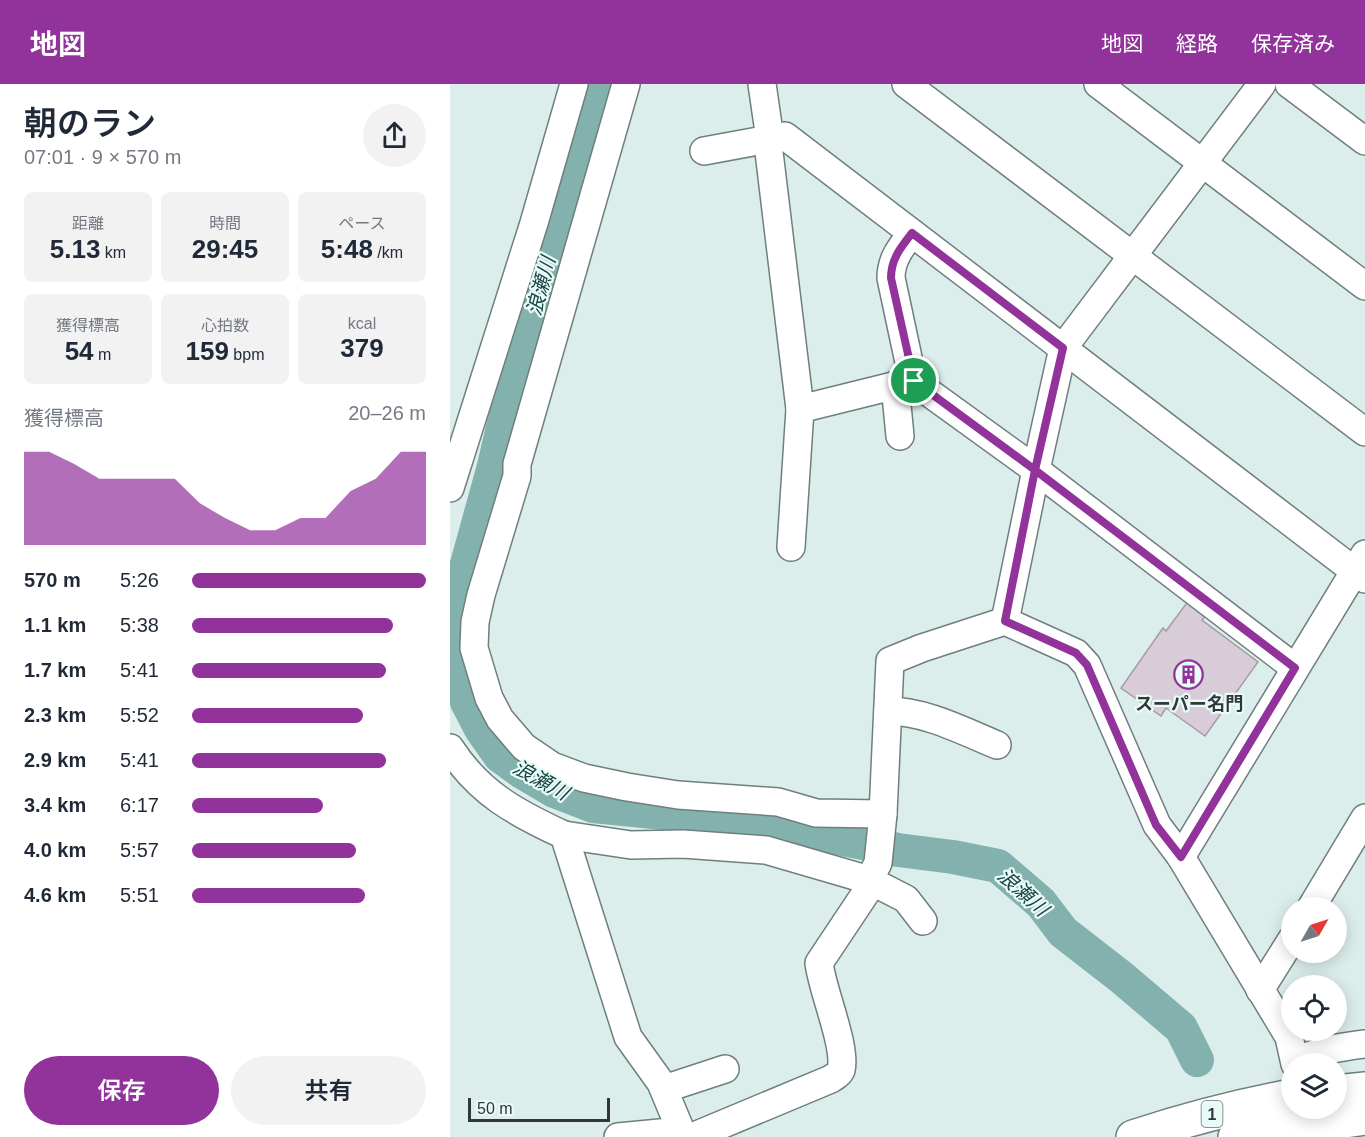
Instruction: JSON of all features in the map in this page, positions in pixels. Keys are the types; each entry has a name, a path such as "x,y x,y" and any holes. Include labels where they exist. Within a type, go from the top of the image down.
{"highway":[{"path":"1347,1091 1365,1089"},
{"name":"1","path":"1133,1137 1168,1125 1281,1098"},
{"name":"1","path":"1347,1118 1365,1118"},
{"name":"1","path":"1235,1137 1294,1119"}],"street":[{"path":"450,488 534,223 574,84"},
{"path":"626,84 517,464 517,476 475,622 474,648 482,678 489,698 500,718 524,747 552,766 584,778 678,795 778,802 816,813 882,818"},
{"path":"762,84 800,409 791,547"},
{"path":"906,84 1365,432"},
{"path":"1098,84 1365,286"},
{"path":"1005,621 1035,470 1063,348 1263,84"},
{"path":"1289,84 1365,141"},
{"path":"704,151 785,136 1063,348 1362,568 1295,668 1181,857"},
{"path":"900,436 904,383 891,268 901,246 912,233"},
{"path":"800,409 904,383 1035,470 1295,668"},
{"path":"618,1137 687,1135 831,1079 838,1074 841,1069 839,1041 819,963 873,875 882,818 890,661 1005,621 1076,653 1087,665 1156,825 1181,857 1289,1037 1292,1053"},
{"path":"888,711 904,711 997,745"},
{"path":"450,748 472,777 488,792 522,816 564,835 631,844 683,844 766,850 873,875 906,899 923,921"},
{"path":"1318,897 1365,818"},
{"path":"564,835 628,1037 663,1089 687,1135"},
{"path":"1260,990 1281,957"},
{"path":"1319,1053 1365,1044"},
{"path":"663,1089 725,1069"}],"building":[{"name":"スーパー名門","path":"1189,600 1207,614 1202,620 1258,662 1205,736 1166,708 1161,716 1121,688 1163,628 1166,631"}],"waterway":[{"name":"浪瀬川","path":"595,84 517,366 494,466 456,604 452,633 456,666 467,702 481,729 500,756 522,772 554,791 593,806 764,823 898,850 998,866 1041,903 1063,932 1181,1028 1197,1060"}],"place":[{"name":"スーパー名門","path":"1189,675"}],"route":[{"path":"914,381 891,278 894,259 912,233 1063,348 1035,470 1295,668 1181,857 1156,825 1087,665 1076,653 1005,621 1035,470 914,381"}]}
